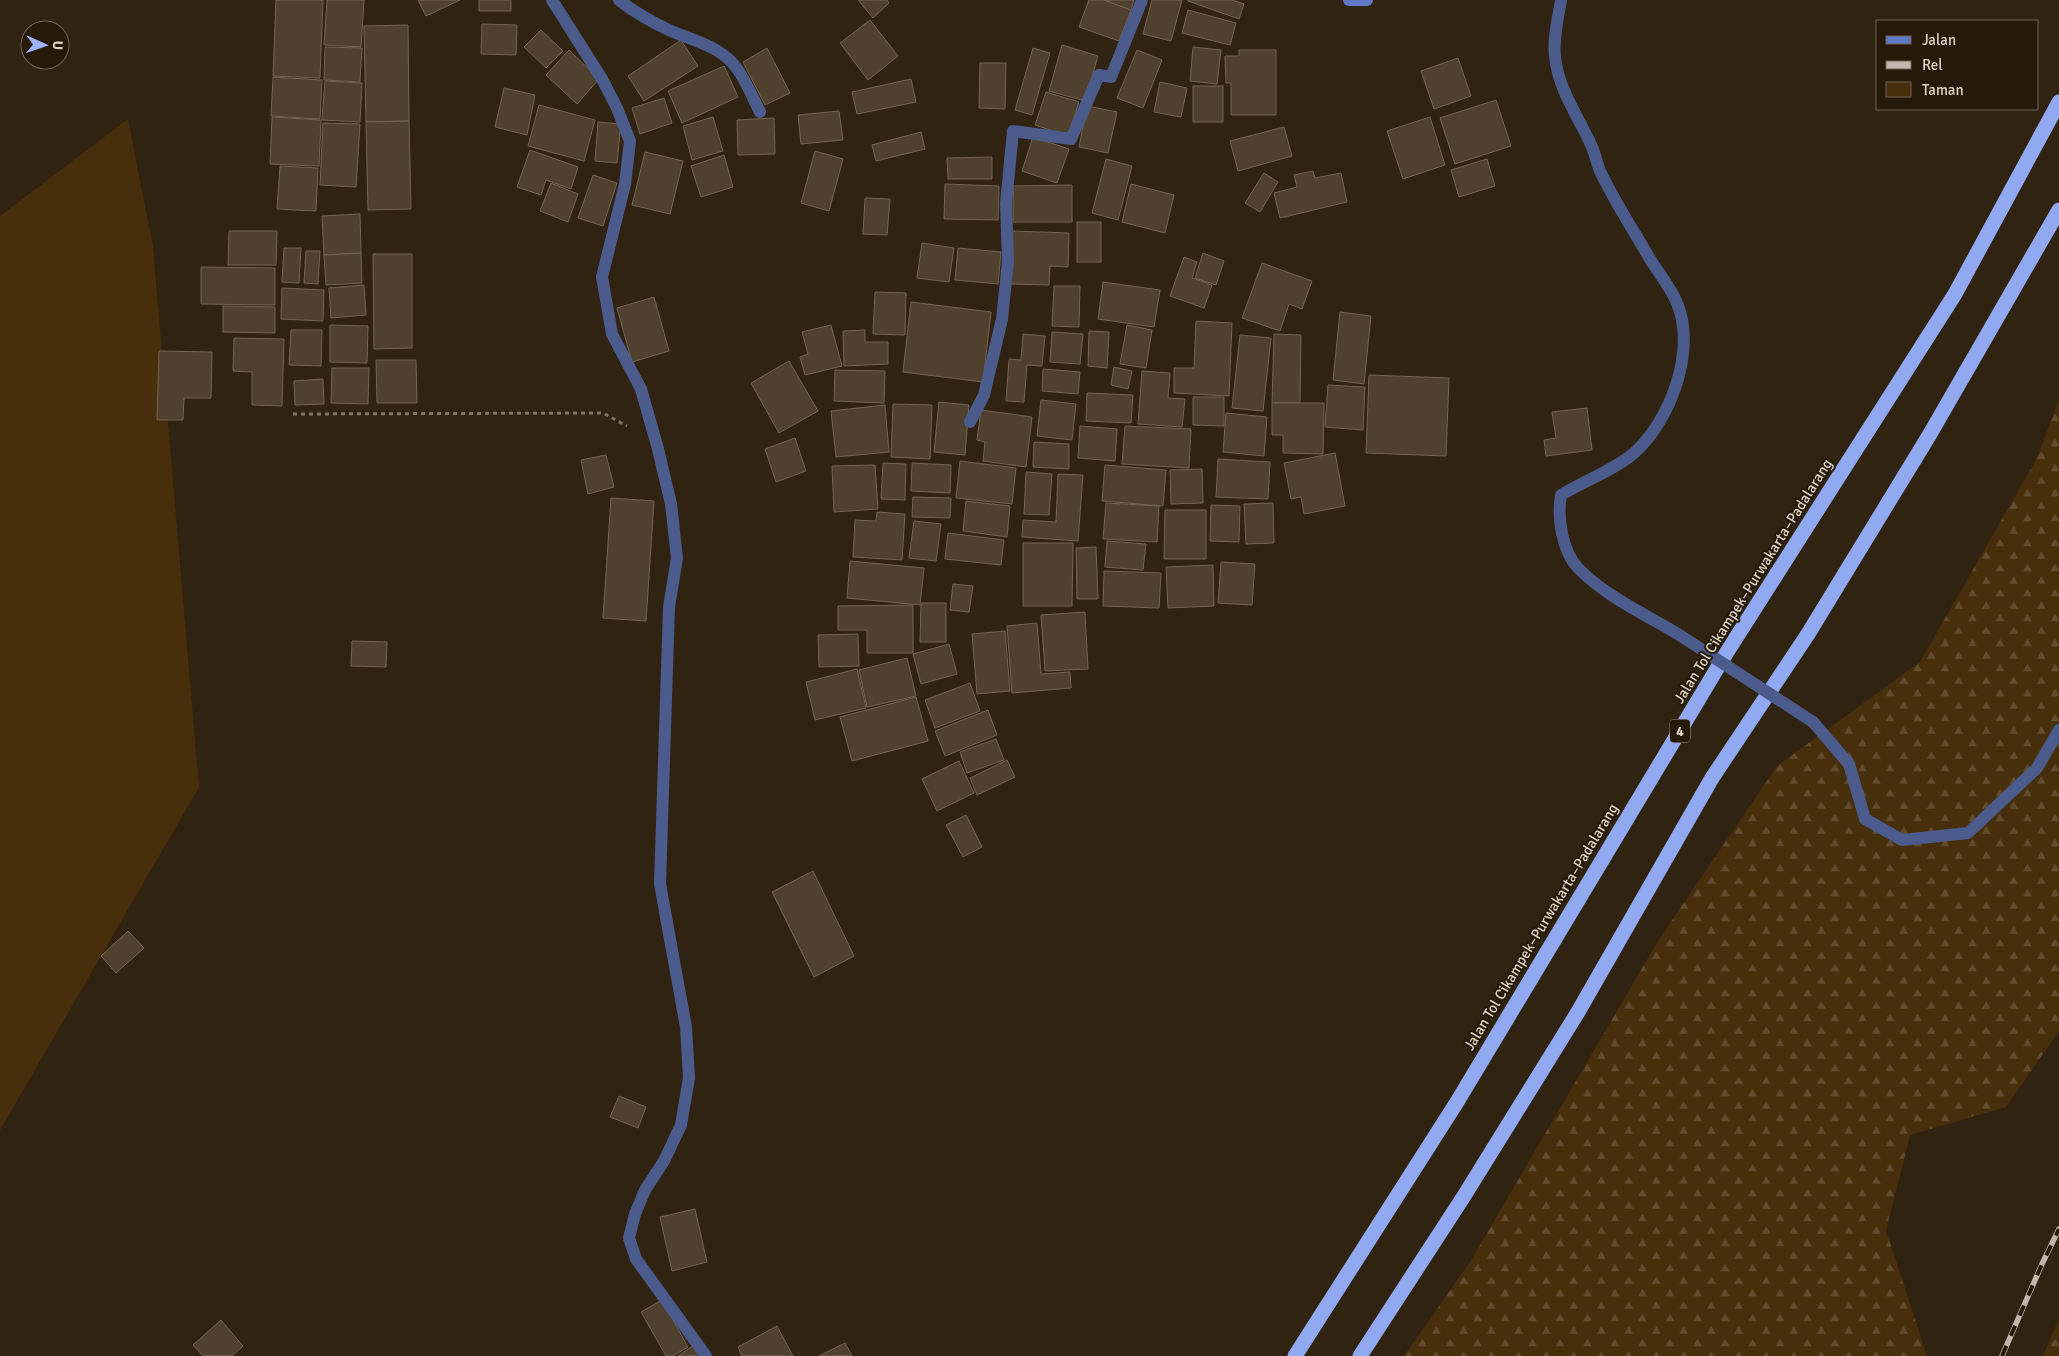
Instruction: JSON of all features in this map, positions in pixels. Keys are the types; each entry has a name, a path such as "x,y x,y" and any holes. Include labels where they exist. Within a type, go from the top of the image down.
{"highway":[{"name":"Jalan Tol Cikampek–Purwakarta–Padalarang","path":"1295,1356 1457,1102 1728,652 1955,294 2059,102"},
{"path":"1360,1356 1464,1196 1578,1012 1712,778 1808,634 1930,434 2059,210"}],"street":[{"path":"552,0 602,80 617,108 630,141 625,184 602,277 612,334 641,388 658,449 671,504 677,558 670,607 660,884 686,1027 689,1078 681,1124 664,1161 645,1190 629,1238 636,1259 706,1356"},
{"path":"619,0 630,9 668,30 708,45 725,56 738,70 760,112"},
{"path":"970,422 984,395 1002,319 1008,261 1006,203 1013,131 1071,139 1099,74 1111,77 1142,0"},
{"path":"1349,0 1367,0"},
{"path":"1561,0 1557,23 1555,56 1562,87 1592,147 1601,174 1677,303 1684,338 1682,366 1675,391 1654,430 1634,453 1610,471 1561,495 1559,506 1565,547 1577,567 1600,587 1681,636 1813,722 1849,764 1865,819 1902,840 1968,833 2037,768 2059,730"}],"path":[{"path":"293,414 603,413 624,424 640,438 658,449"}],"green space":[{"path":"128,119 153,247 199,787 0,1130 0,216"},
{"path":"2059,400 2059,1031 2006,1107 1910,1135 1886,1230 1927,1356 1404,1356 1470,1262 1658,941 1777,766 1920,662 2037,458"},
{"path":"2059,1319 2059,1356 2043,1356"}],"building":[{"path":"276,0 323,0 320,78 273,76"},
{"path":"327,0 364,0 361,47 324,45"},
{"path":"418,0 460,0 426,16"},
{"path":"479,0 511,0 511,11 479,11"},
{"path":"858,0 887,0 889,3 873,18"},
{"path":"1089,0 1104,0 1131,10 1119,41 1079,27"},
{"path":"1104,0 1134,0 1131,10"},
{"path":"1152,0 1182,0 1171,41 1143,34"},
{"path":"1188,0 1232,0 1244,4 1239,19"},
{"path":"1188,10 1236,23 1230,45 1182,33"},
{"path":"870,20 898,56 868,80 840,43"},
{"path":"482,24 517,25 516,55 481,54"},
{"path":"408,25 409,121 366,122 364,26"},
{"path":"541,30 563,51 546,68 524,47"},
{"path":"681,40 698,66 644,101 628,76"},
{"path":"1062,45 1098,56 1085,101 1049,91"},
{"path":"325,47 362,48 360,82 324,80"},
{"path":"1193,47 1221,50 1217,84 1190,81"},
{"path":"767,48 790,93 765,105 743,62"},
{"path":"1033,48 1050,53 1032,115 1015,110"},
{"path":"569,50 599,79 577,104 546,75"},
{"path":"1137,50 1162,60 1143,108 1117,98"},
{"path":"1239,50 1276,50 1276,115 1231,115 1231,83 1226,83 1225,56 1239,56"},
{"path":"1458,58 1471,96 1434,109 1421,71"},
{"path":"980,63 1006,63 1005,109 979,108"},
{"path":"724,66 738,97 682,123 668,91"},
{"path":"273,77 322,80 320,119 271,116"},
{"path":"911,79 916,102 857,114 852,92"},
{"path":"325,81 362,83 360,122 322,120"},
{"path":"1160,82 1187,88 1181,117 1154,112"},
{"path":"1193,86 1223,86 1223,122 1193,122"},
{"path":"504,88 535,95 527,135 495,127"},
{"path":"1046,92 1079,102 1068,136 1035,125"},
{"path":"664,98 672,123 640,134 632,108"},
{"path":"1496,100 1511,146 1455,164 1440,118"},
{"path":"539,105 595,120 584,161 528,146"},
{"path":"1087,106 1117,112 1108,153 1079,147"},
{"path":"839,111 843,140 801,144 798,115"},
{"path":"272,117 321,120 319,166 270,164"},
{"path":"713,117 723,151 692,160 683,126"},
{"path":"1430,117 1445,165 1403,179 1387,131"},
{"path":"774,118 775,154 738,155 737,120"},
{"path":"409,121 411,209 368,210 366,122"},
{"path":"598,122 621,124 617,163 595,161"},
{"path":"323,123 360,124 356,187 320,185"},
{"path":"1284,127 1292,156 1238,171 1230,141"},
{"path":"921,132 925,149 876,161 872,145"},
{"path":"1033,137 1069,149 1057,183 1022,171"},
{"path":"530,150 578,167 571,189 546,180 541,195 517,187"},
{"path":"815,151 843,159 829,211 801,203"},
{"path":"645,152 683,161 670,214 632,205"},
{"path":"724,155 733,187 701,197 691,166"},
{"path":"992,157 992,179 948,179 947,158"},
{"path":"1106,159 1132,166 1118,220 1092,213"},
{"path":"1487,159 1495,186 1459,197 1451,170"},
{"path":"280,166 318,168 316,211 277,209"},
{"path":"1313,171 1315,178 1341,173 1347,202 1280,218 1274,193 1297,187 1294,175"},
{"path":"1264,173 1278,182 1260,212 1245,203"},
{"path":"593,175 617,183 603,226 578,218"},
{"path":"551,183 578,194 568,222 540,211"},
{"path":"945,184 999,186 998,220 944,219"},
{"path":"1131,184 1174,195 1165,233 1122,222"},
{"path":"1072,185 1072,222 1013,222 1013,186"},
{"path":"865,198 890,199 887,235 863,234"},
{"path":"360,214 361,253 324,255 322,216"},
{"path":"1077,222 1101,222 1101,262 1077,262"},
{"path":"229,231 277,231 276,265 228,265"},
{"path":"1012,231 1069,233 1068,267 1050,266 1049,285 1010,284"},
{"path":"922,243 954,248 949,282 917,278"},
{"path":"284,248 301,248 299,283 282,282"},
{"path":"958,248 1001,252 998,284 955,280"},
{"path":"306,251 320,251 318,284 304,283"},
{"path":"361,253 362,283 326,285 324,255"},
{"path":"1203,253 1224,261 1216,285 1195,278"},
{"path":"373,254 412,254 412,348 374,349"},
{"path":"1184,257 1197,262 1192,278 1212,285 1204,308 1170,296"},
{"path":"1262,263 1312,281 1302,309 1289,304 1280,331 1242,318"},
{"path":"201,267 275,268 275,305 201,304"},
{"path":"1103,282 1160,290 1154,327 1098,319"},
{"path":"364,285 366,315 331,318 329,288"},
{"path":"1054,286 1080,286 1079,327 1052,326"},
{"path":"282,288 324,290 323,321 281,319"},
{"path":"875,292 906,293 905,335 873,334"},
{"path":"654,297 669,351 632,362 617,308"},
{"path":"911,302 991,312 983,382 903,372"},
{"path":"223,306 275,307 275,333 223,332"},
{"path":"1340,312 1371,316 1364,384 1333,380"},
{"path":"1196,321 1232,323 1229,396 1174,393 1174,368 1194,368"},
{"path":"330,325 368,326 367,363 330,362"},
{"path":"831,325 842,366 805,375 800,357 808,354 802,332"},
{"path":"1127,325 1152,330 1146,368 1120,364"},
{"path":"291,330 322,330 321,366 289,365"},
{"path":"865,330 865,342 888,342 888,364 844,366 843,331"},
{"path":"1089,331 1109,332 1107,368 1088,366"},
{"path":"1052,332 1083,334 1080,364 1050,362"},
{"path":"1023,334 1045,336 1042,366 1027,365 1024,402 1006,401 1009,359 1021,360"},
{"path":"1274,334 1301,335 1300,403 1272,403"},
{"path":"1240,335 1271,338 1263,411 1232,408"},
{"path":"234,338 284,339 282,406 252,405 252,372 233,371"},
{"path":"159,351 212,352 211,398 184,398 183,420 157,420"},
{"path":"376,360 416,360 417,403 377,403"},
{"path":"789,361 818,411 779,433 751,383"},
{"path":"1114,367 1132,371 1128,389 1111,385"},
{"path":"332,368 369,368 368,404 331,403"},
{"path":"1043,369 1080,372 1078,394 1042,391"},
{"path":"835,370 885,371 884,403 834,401"},
{"path":"1142,371 1170,373 1168,398 1185,399 1182,427 1138,424"},
{"path":"1369,375 1449,378 1446,456 1366,453"},
{"path":"323,379 324,404 295,405 294,381"},
{"path":"1328,385 1365,387 1363,430 1325,427"},
{"path":"1087,393 1133,395 1131,423 1086,421"},
{"path":"1193,397 1224,397 1224,426 1193,425"},
{"path":"1041,400 1076,404 1072,440 1037,436"},
{"path":"939,402 969,405 965,455 934,452"},
{"path":"1272,403 1324,403 1323,454 1283,453 1283,435 1272,435"},
{"path":"893,404 932,405 930,459 891,457"},
{"path":"885,405 889,452 836,457 831,411"},
{"path":"1587,408 1592,450 1546,456 1544,440 1556,438 1552,412"},
{"path":"981,410 1032,417 1026,467 983,461 985,442 977,440"},
{"path":"1226,413 1267,417 1264,456 1223,452"},
{"path":"1080,426 1117,429 1115,461 1078,458"},
{"path":"1125,426 1191,429 1189,468 1122,464"},
{"path":"795,438 806,471 776,482 765,449"},
{"path":"1034,442 1069,444 1069,469 1033,467"},
{"path":"1335,453 1345,506 1304,514 1301,497 1291,499 1284,463"},
{"path":"606,455 614,487 588,494 581,460"},
{"path":"1218,459 1270,462 1268,499 1216,497"},
{"path":"960,461 1016,468 1012,504 956,498"},
{"path":"883,463 906,464 905,500 881,499"},
{"path":"912,463 951,465 950,493 911,491"},
{"path":"875,465 878,509 834,512 832,466"},
{"path":"1105,465 1166,470 1163,506 1102,501"},
{"path":"1202,469 1203,503 1171,504 1170,470"},
{"path":"1026,472 1052,474 1049,515 1024,514"},
{"path":"1058,474 1083,475 1078,541 1022,537 1023,520 1056,522"},
{"path":"913,497 951,498 950,518 912,517"},
{"path":"611,498 654,501 646,621 603,618"},
{"path":"966,501 1010,506 1007,537 963,531"},
{"path":"1106,503 1159,506 1157,542 1103,539"},
{"path":"1273,503 1274,543 1246,544 1244,504"},
{"path":"1211,505 1240,506 1239,542 1210,541"},
{"path":"1165,510 1206,510 1206,559 1164,559"},
{"path":"877,512 905,514 902,560 853,557 855,520 876,521"},
{"path":"914,521 941,524 936,561 909,558"},
{"path":"948,533 1004,540 1001,565 945,559"},
{"path":"1107,541 1146,544 1143,570 1105,567"},
{"path":"1023,543 1073,543 1072,606 1023,606"},
{"path":"1096,547 1098,599 1077,599 1076,548"},
{"path":"850,561 924,568 920,605 847,598"},
{"path":"1221,562 1255,564 1252,605 1218,603"},
{"path":"1213,565 1214,606 1168,608 1166,567"},
{"path":"1104,571 1161,573 1159,608 1103,606"},
{"path":"953,584 973,586 969,612 950,610"},
{"path":"921,603 946,603 946,642 920,642"},
{"path":"913,605 913,653 867,653 867,630 838,630 838,606"},
{"path":"1085,612 1088,669 1045,671 1041,615"},
{"path":"1037,623 1041,674 1070,672 1071,688 1012,693 1007,626"},
{"path":"1005,631 1010,691 977,694 972,634"},
{"path":"858,634 859,666 819,667 818,635"},
{"path":"352,641 387,642 386,667 351,666"},
{"path":"949,644 957,674 921,684 913,654"},
{"path":"907,658 916,696 867,707 859,670"},
{"path":"857,669 866,708 815,720 806,682"},
{"path":"970,683 980,711 935,728 925,700"},
{"path":"916,697 928,741 852,761 840,717"},
{"path":"988,710 997,735 945,756 935,731"},
{"path":"996,739 1004,760 967,773 960,752"},
{"path":"1007,760 1015,777 977,795 970,778"},
{"path":"959,761 974,793 937,811 922,779"},
{"path":"966,815 982,847 963,857 946,825"},
{"path":"813,871 854,956 814,977 772,892"},
{"path":"128,931 144,948 116,973 101,956"},
{"path":"619,1096 646,1107 638,1128 610,1117"},
{"path":"695,1209 707,1262 672,1271 660,1217"},
{"path":"662,1300 688,1347 673,1356 666,1356 641,1312"},
{"path":"221,1320 243,1346 232,1356 203,1356 193,1345"},
{"path":"777,1326 793,1356 742,1356 738,1347"},
{"path":"845,1343 852,1356 819,1356"},
{"path":"694,1345 701,1356 678,1356"}],"railway":[{"path":"2002,1356 2059,1229"}]}
